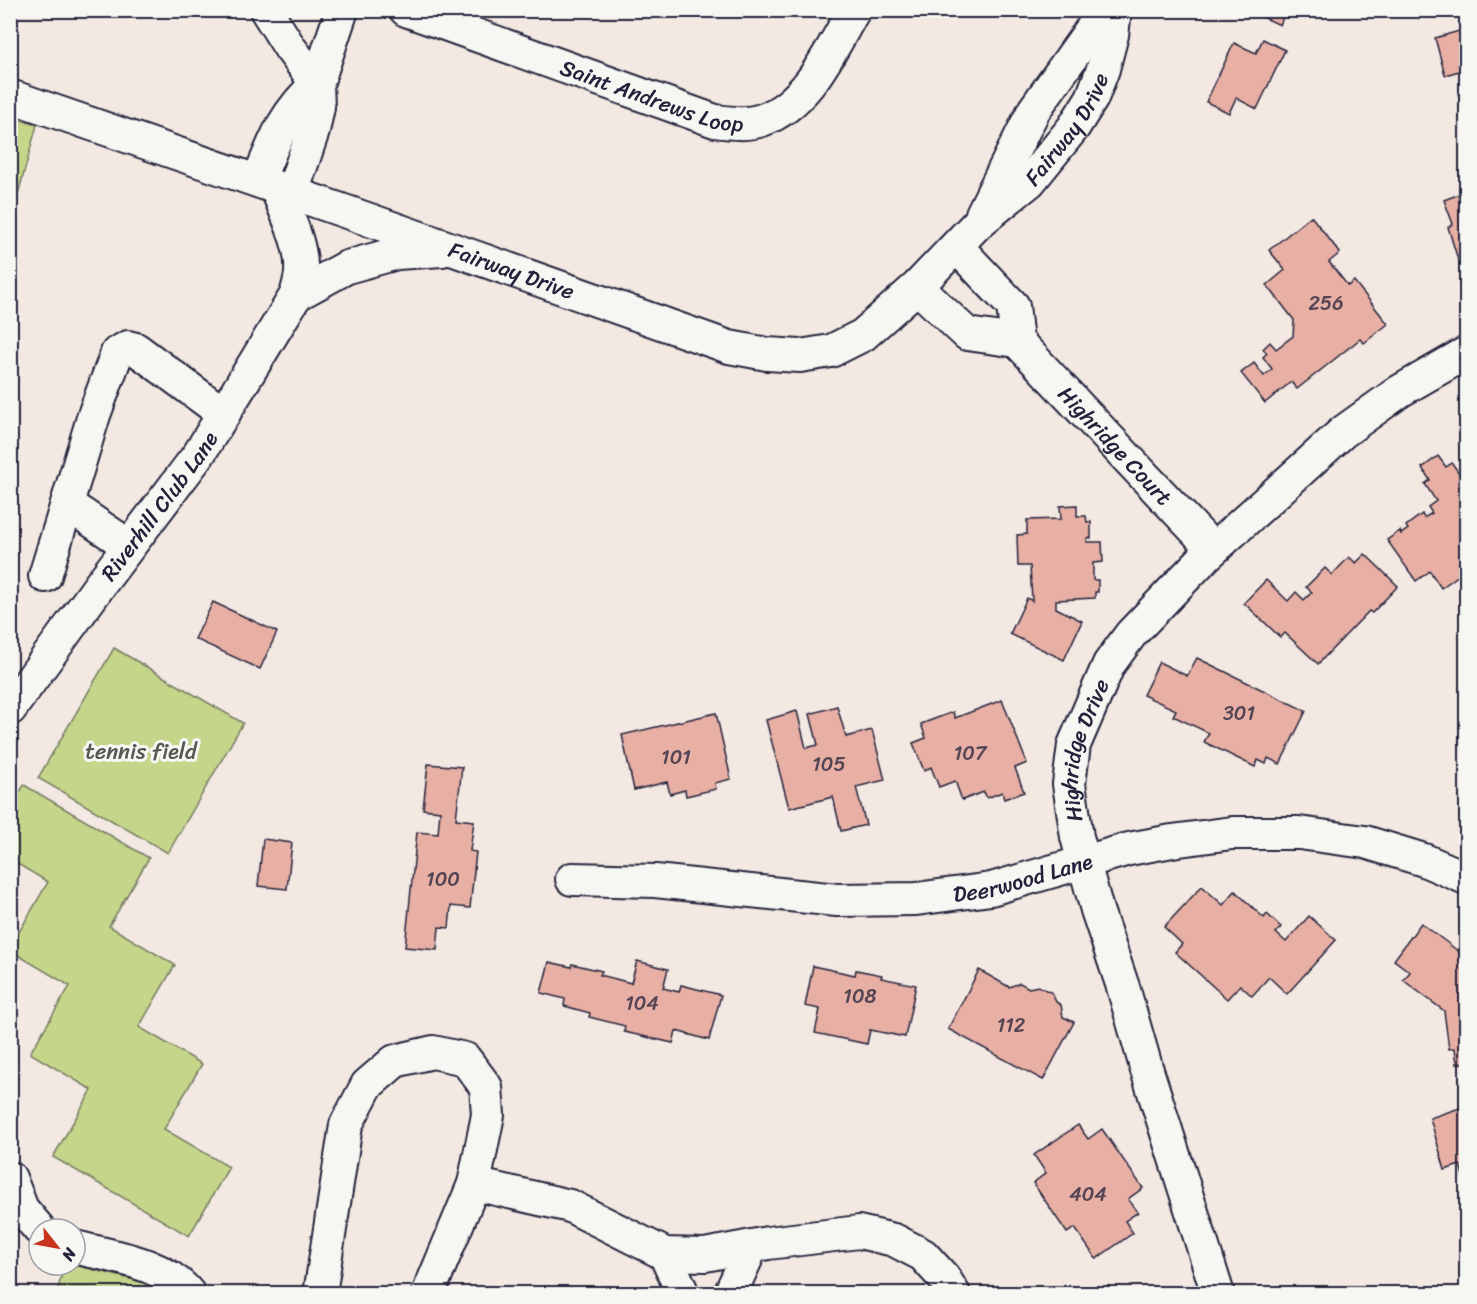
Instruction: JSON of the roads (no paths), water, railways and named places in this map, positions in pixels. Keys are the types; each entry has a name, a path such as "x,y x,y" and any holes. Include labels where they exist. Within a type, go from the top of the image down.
{"street":[{"path":"266,10 317,84"},
{"path":"275,187 278,130 303,96 317,84 342,10"},
{"name":"Saint Andrews Loop","path":"406,10 716,121 739,124 761,121 782,110 800,95 815,75 854,10"},
{"name":"Fairway Drive","path":"978,223 1034,110 1105,10"},
{"name":"Fairway Drive","path":"10,96 729,347 767,354 800,356 831,351 863,334 917,287 978,223 1030,181 1073,128 1092,98 1112,35 1115,10"},
{"name":"Riverhill Club Lane","path":"10,709 129,546 200,454 296,295 302,271 300,254 293,229 275,187"},
{"path":"917,287 967,334 1017,341 1014,306 957,247"},
{"path":"296,295 347,267 397,253 453,249"},
{"name":"Highridge Court","path":"1017,341 1214,549"},
{"path":"45,576 94,415 117,353 128,347 136,349 224,414"},
{"name":"Highridge Drive","path":"1218,1293 1097,910 1077,837 1069,784 1074,745 1109,664 1131,634 1214,549 1343,432 1400,391 1467,353"},
{"path":"67,504 129,546"},
{"name":"Deerwood Lane","path":"572,879 655,881 837,900 916,899 991,889 1129,849 1232,833 1299,833 1365,842 1424,860 1467,878"},
{"path":"320,1293 346,1125 367,1085 395,1061 433,1052 465,1059 486,1087 488,1115 474,1185 428,1293"},
{"path":"10,1178 22,1209 29,1217"},
{"path":"474,1185 570,1206 665,1254 705,1256 752,1246 859,1232 894,1240 923,1255 954,1293"},
{"path":"730,1293 752,1246"},
{"path":"87,1250 148,1267 167,1275 189,1293"},
{"path":"665,1254 683,1293"}],"park label":[{"name":"tennis field","path":"141,751"}]}
